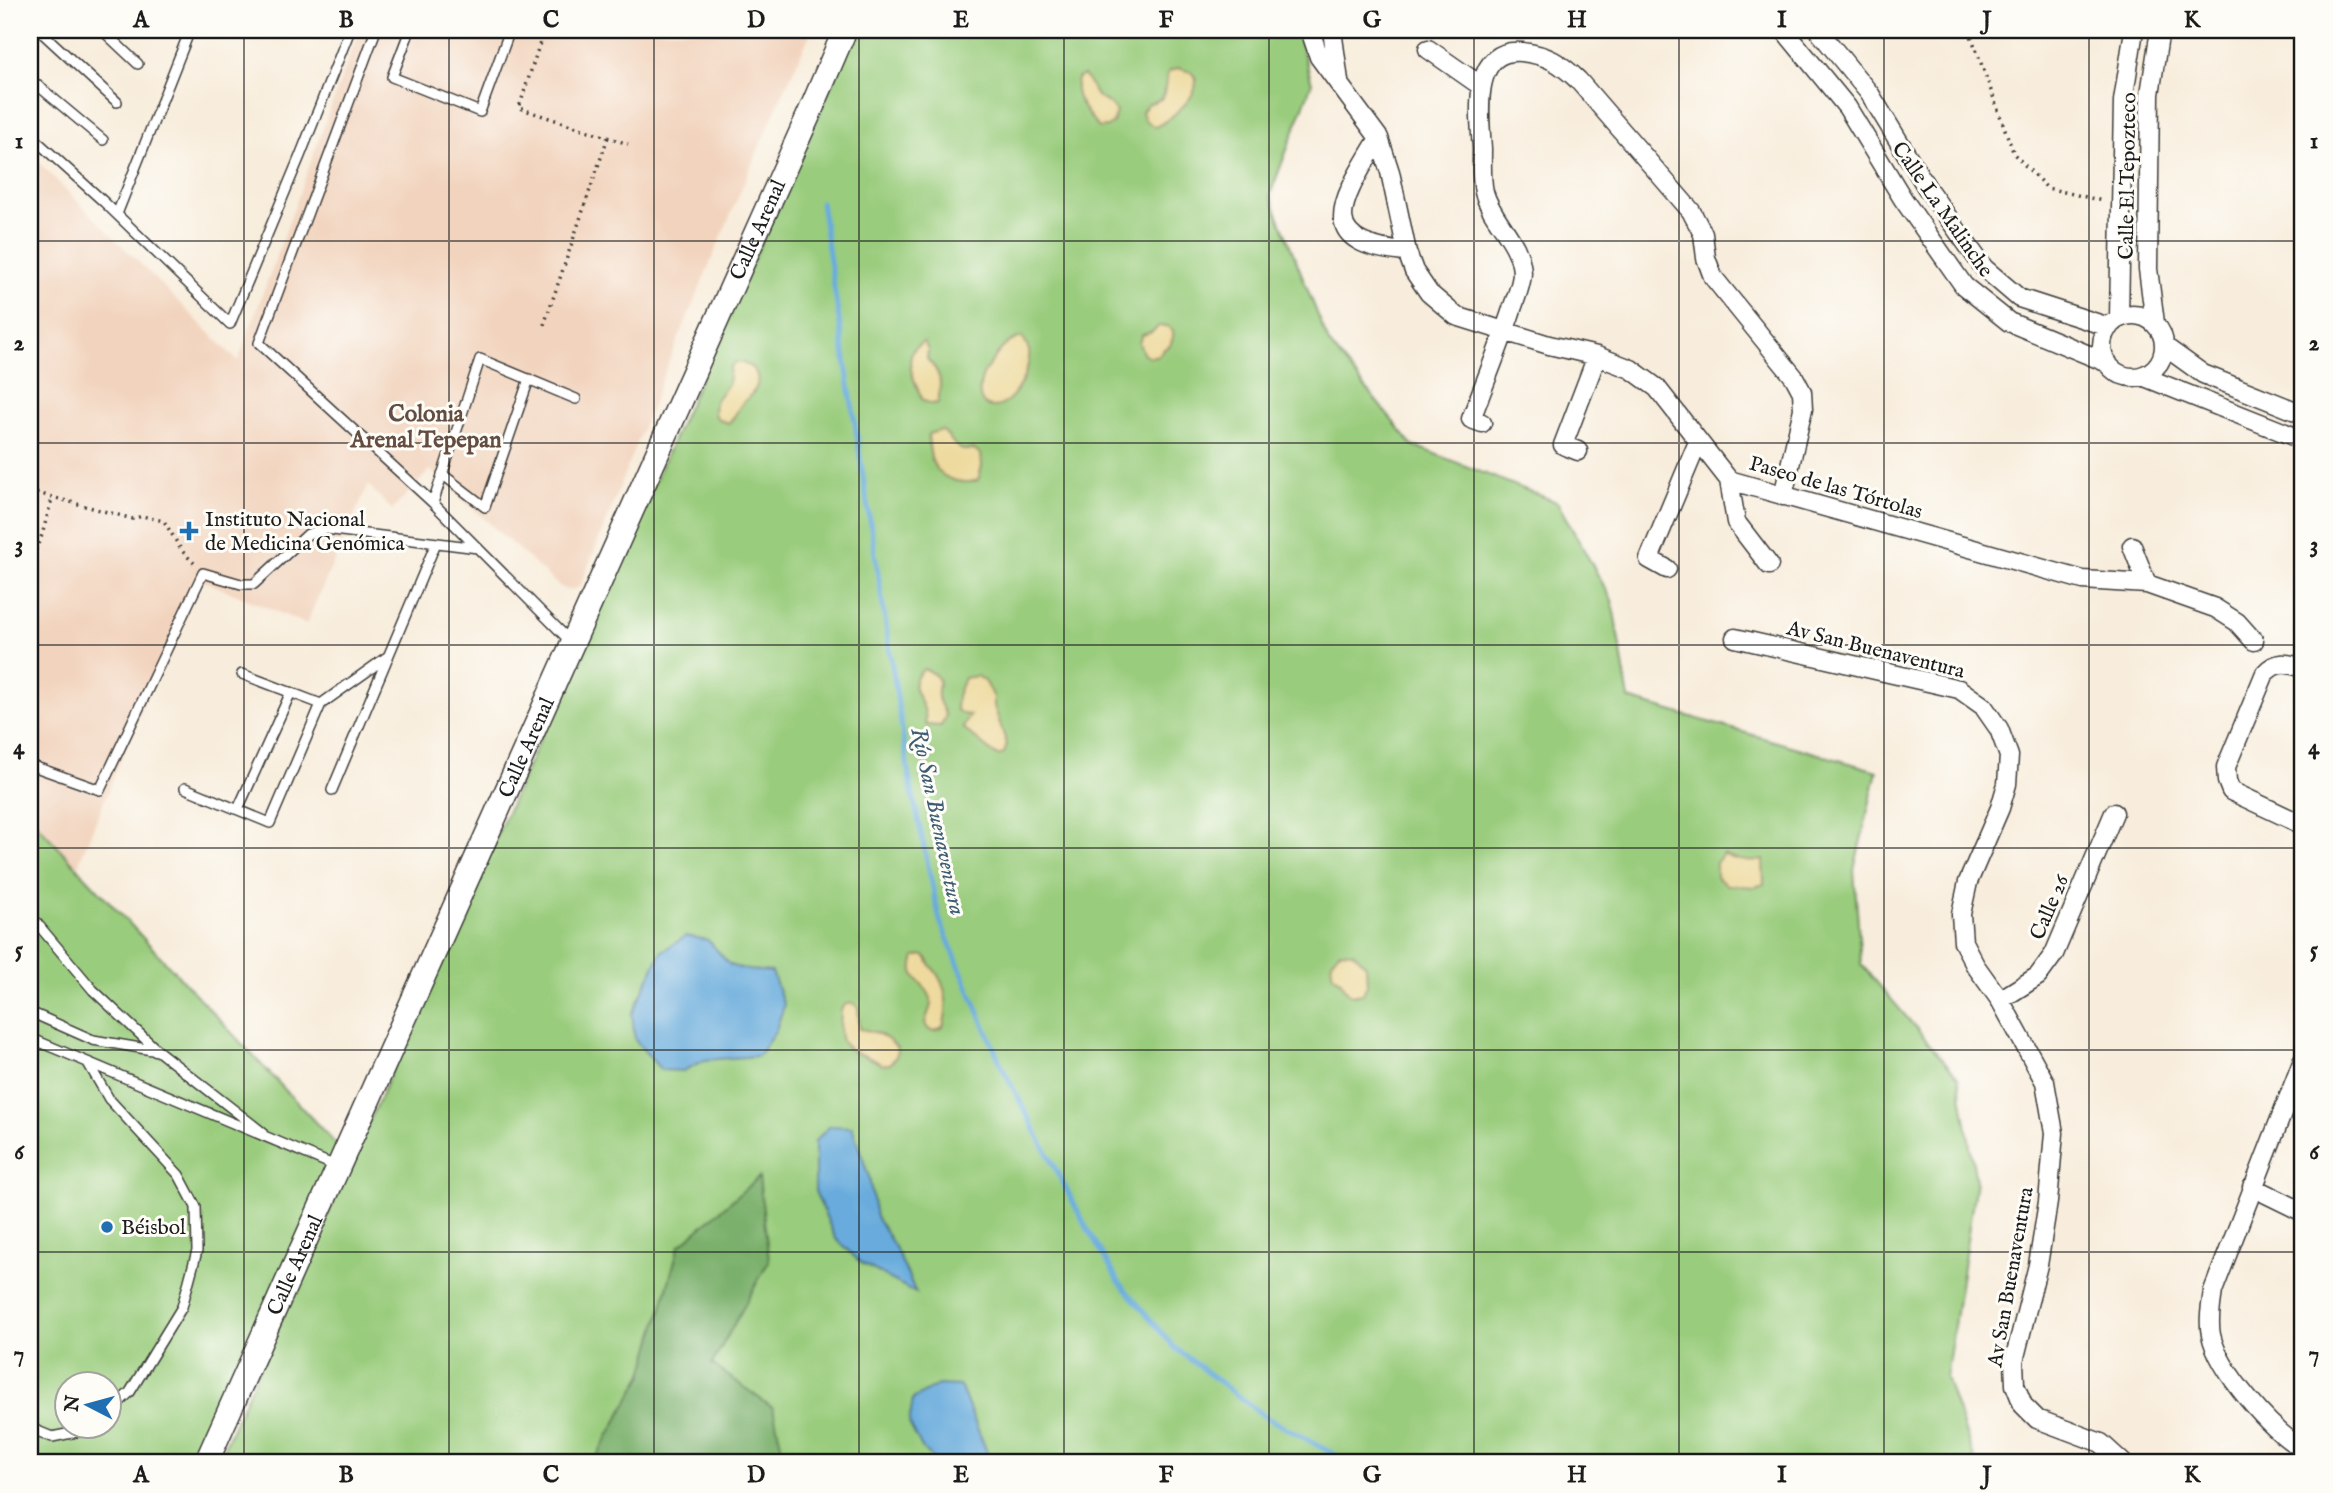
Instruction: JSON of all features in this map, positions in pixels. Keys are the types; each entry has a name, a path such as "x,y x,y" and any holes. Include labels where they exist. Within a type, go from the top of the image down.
{"street":[{"name":"Calle Arenal","path":"206,1463 845,30"},
{"name":"Paseo de las Tórtolas","path":"1310,30 1319,57 1379,138 1390,172 1406,252 1414,271 1429,293 1456,316 1597,356 1631,369 1657,388 1729,480 2083,580 2147,584 2215,608 2237,622 2253,641"},
{"name":"Paseo de las Tórtolas","path":"1332,30 1340,84"},
{"name":"Calle La Malinche","path":"1784,30 1847,107 1903,199 1964,286 2009,322 2108,363"},
{"name":"Calle La Malinche","path":"1818,30 1870,94 1927,188 1984,268 2019,298 2114,322"},
{"name":"Calle El Tepozteco","path":"2114,322 2122,202 2123,101 2134,30"},
{"name":"Calle El Tepozteco","path":"2155,323 2148,269 2150,94 2160,30"},
{"path":"1428,49 1481,86"},
{"path":"1482,423 1471,419 1505,331 1522,277 1521,260 1516,245 1499,225 1484,190 1481,86 1486,71 1497,57 1516,51 1534,53 1559,62 1578,80 1691,211 1703,234 1706,258 1713,277 1794,377 1802,392 1803,409 1783,496"},
{"path":"1379,138 1350,188 1343,206 1343,224 1349,235 1361,244 1381,250 1406,252"},
{"path":"2142,376 2154,369 2161,359 2164,346 2162,334 2155,323 2144,316 2131,315 2114,322 2103,338 2103,351 2108,363 2117,372 2142,376 2303,440"},
{"path":"2164,346 2203,374 2303,414"},
{"path":"1578,451 1563,445 1597,356"},
{"path":"1667,569 1649,559 1698,442"},
{"path":"1729,480 1736,522 1769,565"},
{"path":"2132,546 2147,584"},
{"name":"Av San Buenaventura","path":"1735,638 1959,690 1983,706 1999,729 2009,756 2007,785 2000,808 1968,881 1961,914 1964,943 1975,965 2000,1000 2045,1082 2054,1133 2048,1202 2035,1278 2014,1361 2015,1385 2022,1405 2037,1419 2101,1443 2123,1463"},
{"path":"2303,668 2291,663 2280,663 2272,665 2265,673 2226,767 2231,791 2303,825"},
{"name":"Calle 26","path":"2000,1000 2038,976 2054,954 2114,813"},
{"path":"2303,1060 2213,1291 2209,1317 2211,1337 2222,1361 2252,1405 2289,1441 2303,1449"},
{"path":"2252,1187 2303,1212"}],"lane":[{"path":"39,30 117,102"},
{"path":"102,30 138,64"},
{"path":"117,214 190,30"},
{"path":"30,135 117,214 230,324 350,30"},
{"path":"376,30 259,343 433,503 573,643"},
{"path":"410,30 391,77 480,112 510,30"},
{"path":"30,79 103,140"},
{"path":"433,503 480,359 576,399"},
{"path":"442,474 485,507 529,379"},
{"path":"30,765 100,790 203,573 241,584 254,584 308,534 325,529 478,548"},
{"path":"332,790 436,543"},
{"path":"186,788 270,823 321,704 388,656"},
{"path":"242,674 321,704"},
{"path":"238,809 292,692"},
{"path":"30,915 93,990 158,1051 271,1139"},
{"path":"30,1012 93,1040 158,1051"},
{"path":"30,1038 339,1167"},
{"path":"88,1063 109,1099 179,1175 196,1207 197,1251 182,1307 130,1392 122,1400"},
{"path":"30,1428 52,1437"}],"path":[{"path":"544,30 519,108 628,144"},
{"path":"1969,30 2014,154 2047,188 2090,200 2122,202"},
{"path":"544,325 608,137"},
{"path":"30,491 133,519 142,516 164,521 183,551 203,573"},
{"path":"30,563 43,534 52,498"}],"shaded area":[{"path":"359,30 812,30 765,133 672,354 581,585 567,590 559,586 430,470 392,510 368,485 306,624 194,577 77,868 30,817 30,154 238,361"}],"green space":[{"path":"856,30 1297,30 1312,83 1270,195 1329,343 1412,445 1557,502 1612,600 1629,699 1877,771 1854,870 1861,964 1958,1077 1976,1181 1946,1378 1976,1463 217,1463"},
{"path":"30,817 345,1154 202,1463 30,1463"},
{"path":"759,1177 769,1261 712,1364 773,1408 785,1463 593,1463 643,1374 679,1246"}],"sand":[{"path":"1178,68 1191,72 1196,78 1195,89 1178,111 1155,127 1145,120 1142,112 1147,105 1163,98 1168,72"},
{"path":"1084,75 1097,96 1111,105 1116,112 1113,123 1107,127 1099,128 1078,99 1077,79"},
{"path":"1159,326 1167,326 1173,331 1173,337 1170,346 1159,355 1150,357 1143,353 1139,343 1142,335"},
{"path":"1022,337 1029,349 1029,358 1020,385 1001,405 987,406 980,397 984,373 1002,349"},
{"path":"924,342 928,350 927,359 940,379 938,403 931,404 923,400 911,368 912,352"},
{"path":"736,362 754,369 757,382 755,390 728,423 718,419 714,413 715,401 728,384 730,367"},
{"path":"942,430 955,446 962,450 974,449 981,454 982,466 978,480 956,481 936,468 931,456 928,434"},
{"path":"924,669 939,680 939,701 946,716 941,726 926,725 925,713 914,686 918,675"},
{"path":"977,676 985,681 994,697 994,706 1007,744 1004,754 998,756 963,728 970,715 962,714 956,709 957,696 964,678"},
{"path":"1723,854 1742,860 1763,860 1764,884 1755,887 1727,885 1716,877 1716,863"},
{"path":"1340,951 1353,952 1366,965 1367,985 1363,994 1347,992 1333,975 1332,962"},
{"path":"923,955 939,977 946,995 943,1027 935,1031 929,1030 925,1024 930,996 913,970 915,957"},
{"path":"854,1003 858,1008 860,1029 880,1035 897,1048 896,1057 890,1064 882,1065 844,1044 840,1035 841,1009 846,1004"}],"water":[{"path":"686,936 708,940 730,965 772,972 784,1006 775,1032 758,1056 705,1060 683,1071 661,1070 635,1040 632,1014 661,952"},
{"path":"830,1126 852,1127 869,1177 876,1217 895,1247 916,1293 861,1263 835,1238 815,1191 815,1141"},
{"path":"938,1385 960,1386 987,1452 986,1463 939,1463 923,1450 909,1423 913,1399"}],"waterway":[{"name":"Río San Buenaventura","path":"821,202 910,782 940,921 1003,1069 1084,1223 1119,1282 1174,1347 1264,1416 1350,1463"}],"place":[{"name":"Instituto Nacional de Medicina Genómica","path":"189,531"},
{"name":"Béisbol","path":"107,1227"}],"district":[{"name":"Colonia Arenal Tepepan","path":"426,426"}]}
